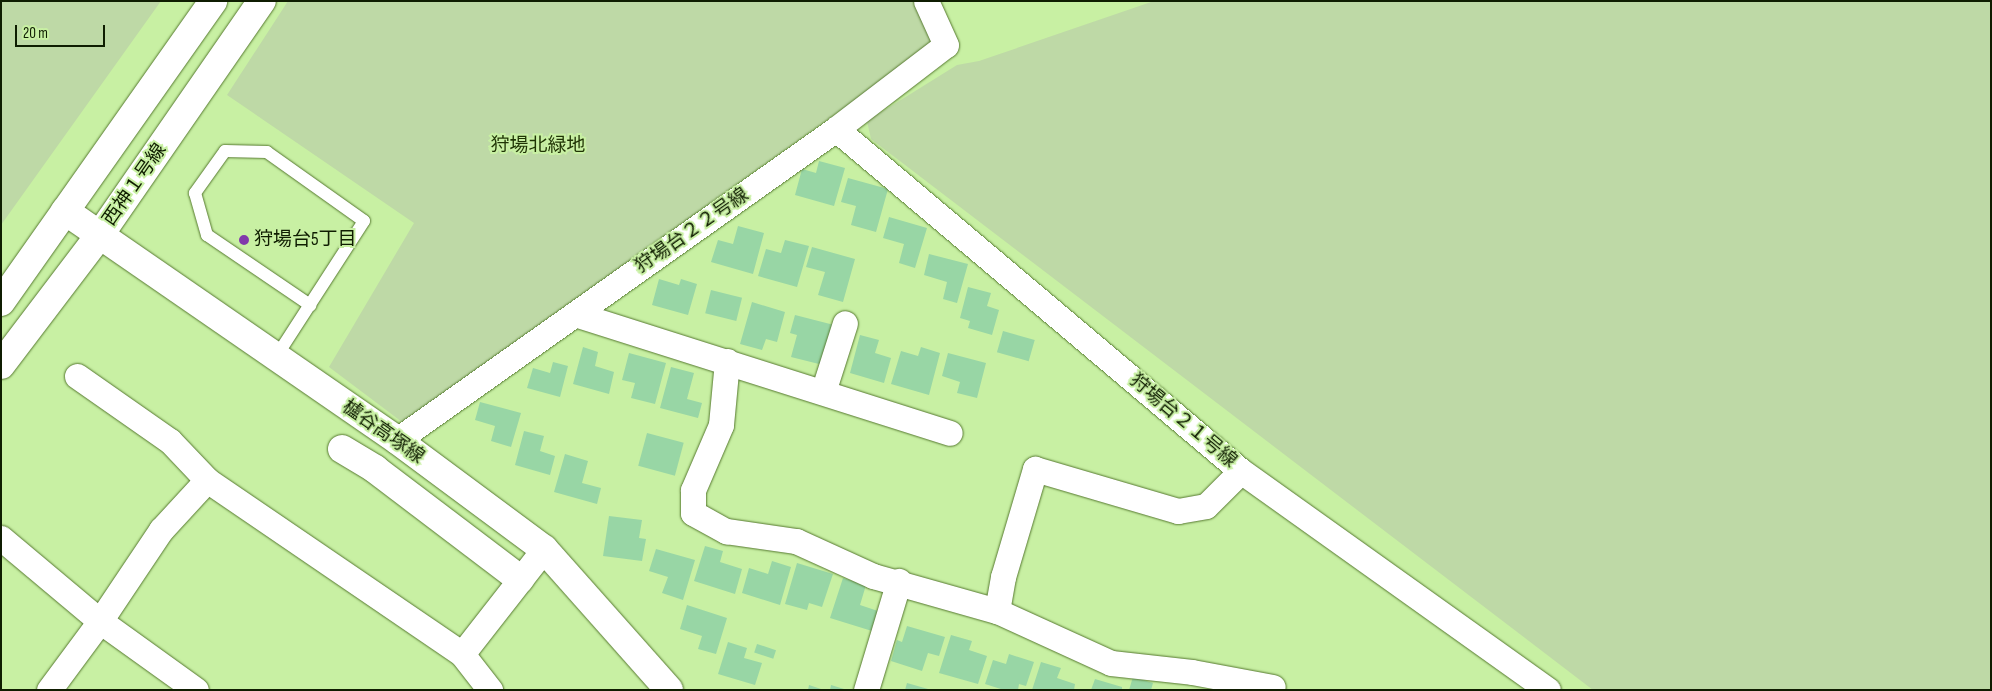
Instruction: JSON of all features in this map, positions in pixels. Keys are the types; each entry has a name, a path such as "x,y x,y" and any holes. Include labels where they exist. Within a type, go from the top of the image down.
{"street":[{"path":"1,302 213,1"},
{"name":"西神１号線","path":"1,365 99,236 262,1"},
{"name":"狩場台２２号線","path":"397,440 836,129 946,45 926,1"},
{"name":"狩場台２１号線","path":"836,129 1241,471 1520,681 1548,690"},
{"name":"櫨谷高塚線","path":"65,212 397,440 544,548 669,690"},
{"path":"575,314 950,432"},
{"path":"823,392 845,323"},
{"path":"727,361 721,425 693,490 693,513 726,531 796,541 873,576 898,581 997,611 1112,662 1189,681 1273,688"},
{"path":"77,376 170,441 207,480 462,654 490,690"},
{"path":"342,450 375,469 520,579"},
{"path":"997,611 1003,577 1035,469 1178,511 1206,506 1241,471"},
{"path":"49,690 100,621 161,530 207,480"},
{"path":"1,538 100,621 196,690"},
{"path":"462,654 544,548"},
{"path":"866,690 898,581"}],"lane":[{"path":"276,357 364,221 267,152 225,151 195,192 207,235 310,304"}],"green space":[{"path":"1,1 161,1 1,225"},
{"name":"狩場北緑地","path":"288,1 914,1 932,45 402,422 329,367 414,223 227,95"},
{"path":"1154,1 1991,1 1991,690 1593,690 871,139 867,121 957,65 979,61"}],"building":[{"path":"819,161 845,168 834,206 795,195 802,169 816,173"},
{"path":"848,178 888,189 876,232 851,225 856,206 841,202"},
{"path":"889,217 927,228 915,268 899,263 904,244 883,238"},
{"path":"738,226 764,233 753,274 711,262 718,240 733,244"},
{"path":"785,240 809,246 797,287 758,276 766,249 781,253"},
{"path":"812,247 855,259 843,302 818,295 825,272 806,267"},
{"path":"929,254 968,264 957,303 943,299 947,282 924,275"},
{"path":"659,279 679,285 681,279 697,284 688,315 652,305"},
{"path":"968,287 991,293 987,306 999,310 992,335 968,328 970,321 960,318"},
{"path":"711,290 742,298 736,321 705,313"},
{"path":"752,302 785,312 777,342 766,339 762,350 740,344"},
{"path":"795,315 834,325 823,365 791,357 797,335 790,333"},
{"path":"1003,331 1035,340 1029,361 997,352"},
{"path":"860,335 879,340 875,353 891,358 884,383 850,373"},
{"path":"583,347 598,352 595,366 614,372 609,394 573,384"},
{"path":"921,347 940,353 929,395 891,384 901,351 918,356"},
{"path":"629,353 666,363 655,404 631,398 635,383 622,380"},
{"path":"948,353 986,363 977,398 957,393 960,382 942,376"},
{"path":"553,362 568,366 560,397 527,388 533,368 550,373"},
{"path":"671,367 694,373 687,399 702,403 698,418 660,408"},
{"path":"480,402 521,413 511,447 491,441 495,426 475,420"},
{"path":"524,431 544,436 540,451 555,456 550,475 515,465"},
{"path":"647,433 684,443 675,476 638,466"},
{"path":"565,454 588,461 582,483 601,488 597,504 554,492"},
{"path":"609,516 642,520 639,538 646,539 642,561 603,556"},
{"path":"705,546 723,551 720,562 742,569 735,594 694,581"},
{"path":"656,549 695,560 683,600 662,593 668,577 649,571"},
{"path":"772,561 791,567 780,605 742,593 749,568 768,574"},
{"path":"797,563 833,574 822,607 809,603 807,610 785,604"},
{"path":"843,578 866,585 860,605 878,611 872,631 830,618"},
{"path":"687,605 727,618 716,654 698,649 702,636 680,629"},
{"path":"907,626 945,637 939,656 928,653 922,671 891,661 897,640 902,642"},
{"path":"951,635 972,641 969,650 987,656 978,684 939,673"},
{"path":"728,642 747,648 744,658 762,663 755,685 718,674"},
{"path":"757,644 776,650 773,659 754,653"},
{"path":"1009,654 1034,662 1026,686 1019,684 1018,690 1004,690 985,684 993,660 1006,664"},
{"path":"1041,662 1061,668 1057,678 1075,684 1074,690 1032,690"},
{"path":"1133,677 1153,683 1151,690 1129,690"},
{"path":"1095,679 1122,687 1122,690 1091,690"},
{"path":"907,683 928,689 928,690 905,690"},
{"path":"809,685 821,689 821,690 808,690"},
{"path":"831,685 844,689 844,690 830,690"}],"place":[{"name":"狩場台5丁目","path":"244,240"}]}
